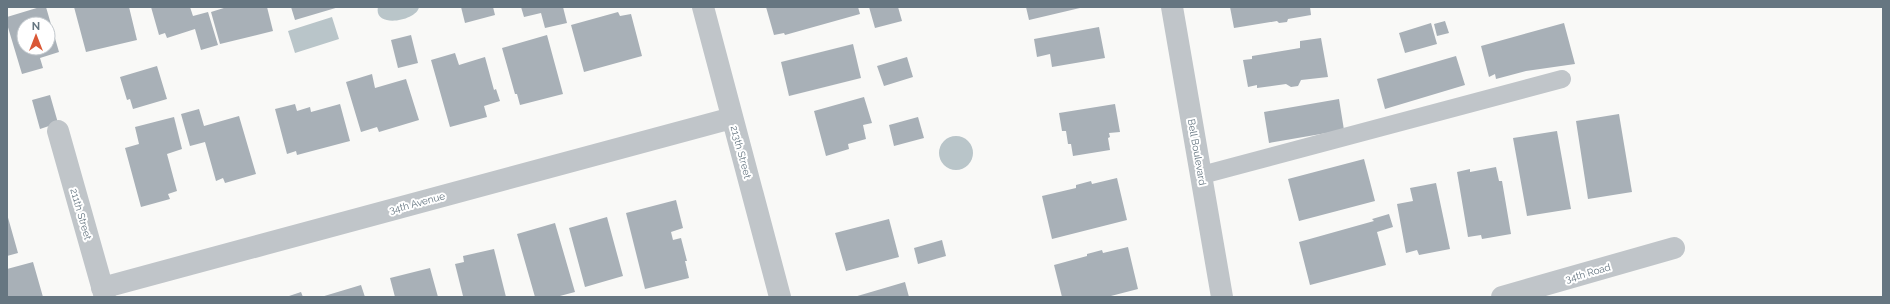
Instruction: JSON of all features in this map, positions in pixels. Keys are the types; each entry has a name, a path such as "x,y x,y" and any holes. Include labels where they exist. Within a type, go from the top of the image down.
{"street":[{"name":"213th Street","path":"703,7 780,297"},
{"name":"Bell Boulevard","path":"1172,7 1222,297"},
{"name":"34th Avenue","path":"104,293 732,118"},
{"name":"211th Street","path":"58,131 104,293"},
{"name":"34th Road","path":"1502,297 1674,248"}],"lane":[{"path":"1202,175 1562,79"}],"shaded area":[{"path":"378,7 419,7 411,16 404,19 388,20 382,18 378,14"},
{"path":"332,17 339,39 295,53 288,31"},
{"path":"953,136 959,136 963,137 970,143 973,153 972,160 966,167 959,170 953,170 949,169 942,163 939,156 939,150 940,146 946,139"}],"building":[{"path":"40,7 46,7 49,16 16,16 16,54 7,24 7,17"},
{"path":"74,7 129,7 137,40 86,52"},
{"path":"151,7 190,7 193,16 208,12 218,45 201,50 195,29 167,38 165,33 159,35"},
{"path":"227,7 267,7 273,31 220,44 211,12"},
{"path":"291,7 339,7 295,20"},
{"path":"461,7 493,7 495,15 465,23"},
{"path":"521,7 563,7 567,23 545,28 541,13 524,17"},
{"path":"766,7 858,7 860,14 785,35 784,33 774,35"},
{"path":"869,7 898,7 902,21 875,28"},
{"path":"1026,7 1079,7 1080,8 1029,20"},
{"path":"1230,7 1310,7 1311,15 1288,19 1287,22 1279,23 1277,21 1234,28"},
{"path":"618,12 620,16 631,14 642,56 584,72 571,25"},
{"path":"1445,21 1449,33 1437,36 1434,24"},
{"path":"1431,23 1437,44 1405,53 1399,33"},
{"path":"1564,23 1575,64 1526,71 1496,79 1495,74 1489,77 1481,46"},
{"path":"1099,27 1105,58 1052,67 1050,54 1037,57 1034,39"},
{"path":"411,35 418,63 398,68 391,40"},
{"path":"547,35 563,94 520,105 517,94 515,94 502,48"},
{"path":"1321,38 1328,77 1301,80 1298,86 1291,87 1286,84 1257,88 1257,85 1248,87 1243,60 1252,59 1252,56 1300,48 1300,41"},
{"path":"56,42 59,52 56,53"},
{"path":"853,44 861,78 789,96 781,62"},
{"path":"455,53 459,65 485,57 494,90 496,89 500,101 484,106 487,117 450,127 431,60"},
{"path":"17,56 46,56 40,58 43,68 22,74"},
{"path":"1456,56 1465,85 1385,109 1377,79"},
{"path":"907,57 913,77 884,86 877,66"},
{"path":"157,66 167,99 133,109 130,99 127,100 120,77"},
{"path":"372,74 375,88 406,79 419,120 379,132 377,127 361,132 346,82"},
{"path":"50,95 58,123 40,129 32,100"},
{"path":"864,97 872,123 863,125 866,139 848,144 849,149 826,156 814,111"},
{"path":"1339,99 1344,130 1269,143 1264,112"},
{"path":"295,104 297,111 310,107 311,112 340,104 350,141 297,155 296,151 287,154 275,109"},
{"path":"1115,104 1120,132 1109,133 1110,137 1108,138 1110,150 1073,156 1071,144 1068,144 1066,131 1062,131 1059,113"},
{"path":"199,109 204,126 239,116 256,174 225,183 223,178 216,181 205,142 190,146 181,114"},
{"path":"1619,114 1632,192 1588,199 1576,121"},
{"path":"174,117 182,149 167,154 177,191 168,194 170,199 141,207 125,148 139,144 135,127"},
{"path":"918,117 924,138 894,146 889,125"},
{"path":"1557,131 1571,209 1527,216 1513,138"},
{"path":"1364,159 1375,201 1299,221 1288,179"},
{"path":"1496,167 1499,181 1502,181 1511,234 1482,239 1481,235 1468,237 1457,172 1470,169 1470,172"},
{"path":"1117,178 1127,220 1052,239 1042,196 1076,188 1076,185 1091,181 1092,184"},
{"path":"1436,183 1450,249 1419,255 1417,250 1406,253 1397,204 1413,201 1410,188"},
{"path":"676,200 683,228 671,232 673,240 681,238 687,261 685,261 689,278 645,289 626,213"},
{"path":"7,214 18,253 7,256"},
{"path":"1389,214 1393,227 1377,232 1386,265 1310,285 1299,242 1374,221 1372,219"},
{"path":"607,217 623,276 585,287 569,228"},
{"path":"889,219 899,257 846,271 835,233"},
{"path":"555,223 575,292 556,297 535,297 517,234"},
{"path":"942,240 946,256 918,264 914,248"},
{"path":"1128,247 1138,289 1107,297 1062,297 1054,265 1087,256 1087,254 1102,250 1103,253"},
{"path":"494,249 506,297 463,296 455,264 464,262 463,256"},
{"path":"33,262 43,297 7,297 7,269"},
{"path":"430,268 438,297 395,297 390,278"},
{"path":"905,282 909,297 854,297"},
{"path":"361,285 365,297 321,297"},
{"path":"301,292 303,297 286,297"}]}
